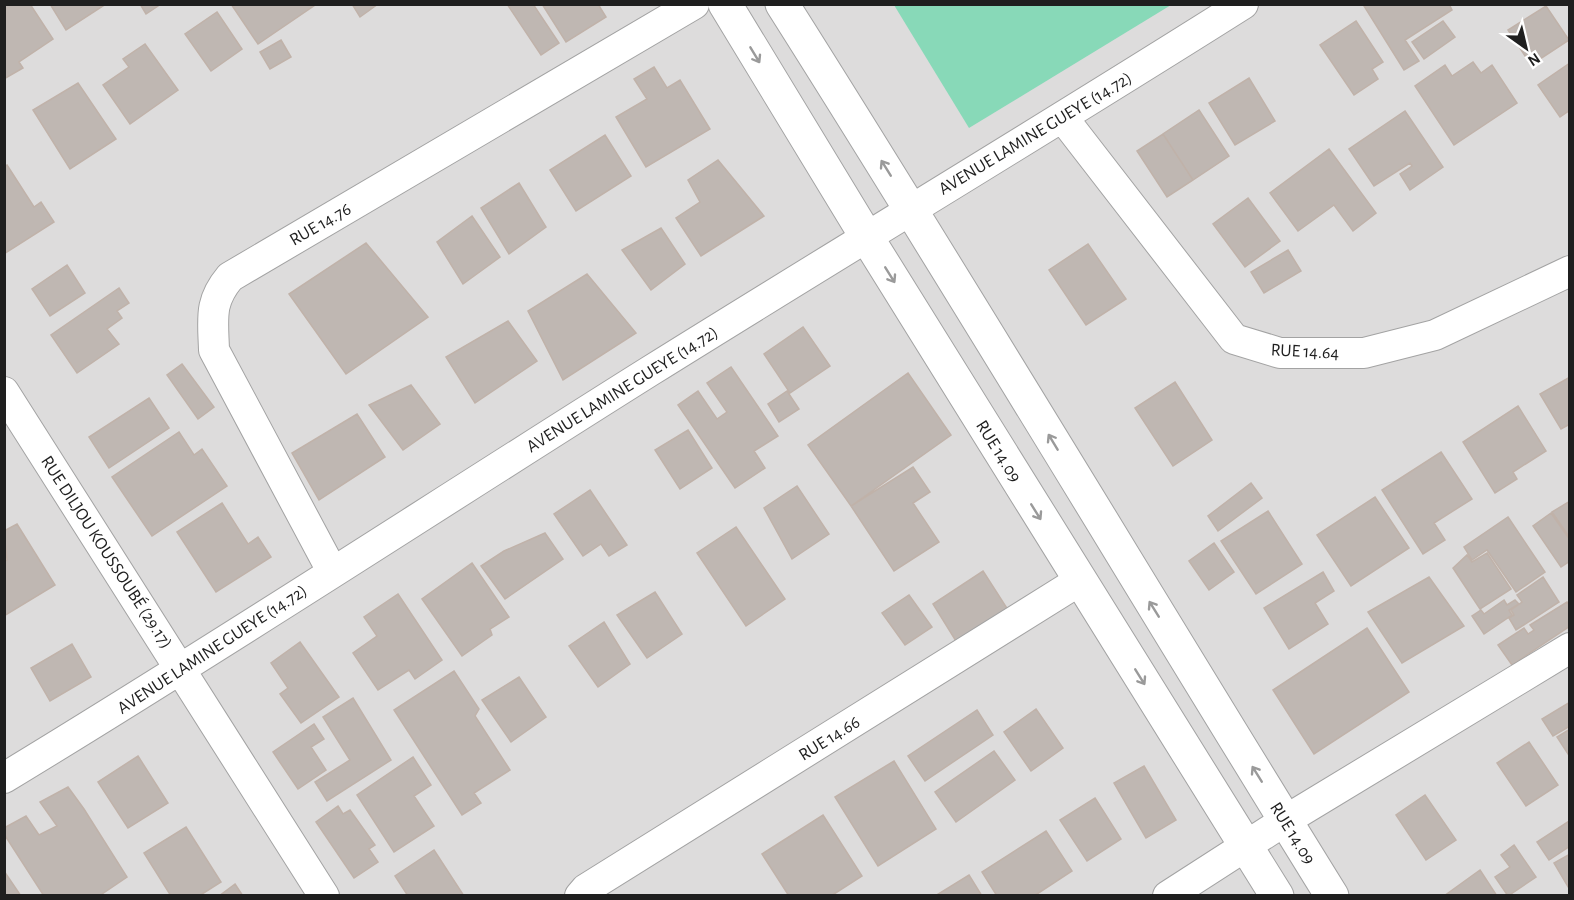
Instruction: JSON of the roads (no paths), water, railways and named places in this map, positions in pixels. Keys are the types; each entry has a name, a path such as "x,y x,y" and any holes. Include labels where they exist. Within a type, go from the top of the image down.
{"street":[{"name":"RUE 14.76","path":"332,571 214,350 213,317 217,292 230,277 694,4"},
{"name":"RUE 14.09","path":"725,4 1079,581 1276,896"},
{"name":"RUE 14.09","path":"782,4 911,208 1120,553 1332,896"},
{"name":"AVENUE LAMINE GUEYE (14.72)","path":"4,778 182,670 332,571 866,236 1063,118 1243,4"},
{"name":"RUE 14.64","path":"1063,118 1234,339 1255,347 1280,353 1365,353 1435,335 1569,272"},
{"name":"RUE DILJOU KOUSSOUBÉ (29.17)","path":"4,392 324,896"},
{"name":"RUE 14.66","path":"580,896 586,889 1079,581"},
{"path":"1168,896 1286,820 1569,648"}]}
